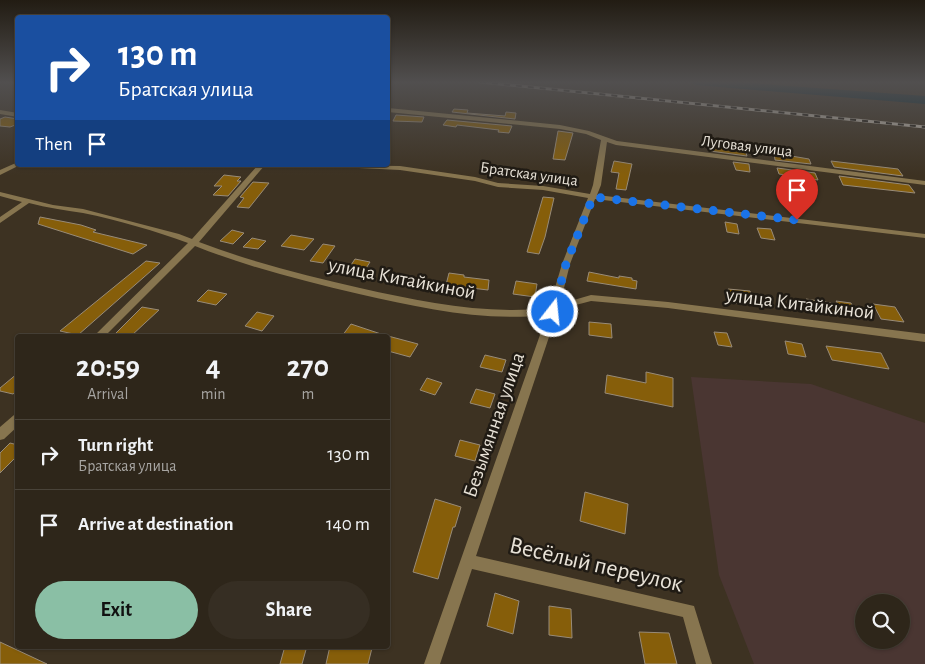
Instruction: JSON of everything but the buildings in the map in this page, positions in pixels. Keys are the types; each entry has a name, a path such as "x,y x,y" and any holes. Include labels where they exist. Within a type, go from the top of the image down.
{"street":[{"name":"Луговая улица","path":"418,113 560,127 587,132 616,143 924,183"},
{"name":"Безымянная улица","path":"432,664 553,312 566,264 597,185 604,140"},
{"path":"0,173 15,166"},
{"path":"101,334 193,243 260,167"},
{"name":"Братская улица","path":"379,167 400,168 475,179 498,185 542,188 593,197 925,236"},
{"name":"улица Китайкиной","path":"0,194 105,216 176,236 228,256 304,278 409,302 483,313 553,312 569,303 591,298 668,305 925,338"},
{"path":"0,221 28,201"},
{"path":"0,435 15,421"},
{"name":"Весёлый переулок","path":"468,560 689,611 704,664"}],"shaded area":[{"path":"691,377 811,384 925,423 925,664 754,664 719,575"}],"railway":[{"path":"786,113 925,127"}],"route":[{"path":"553,312 566,264 593,197 797,220"}]}
